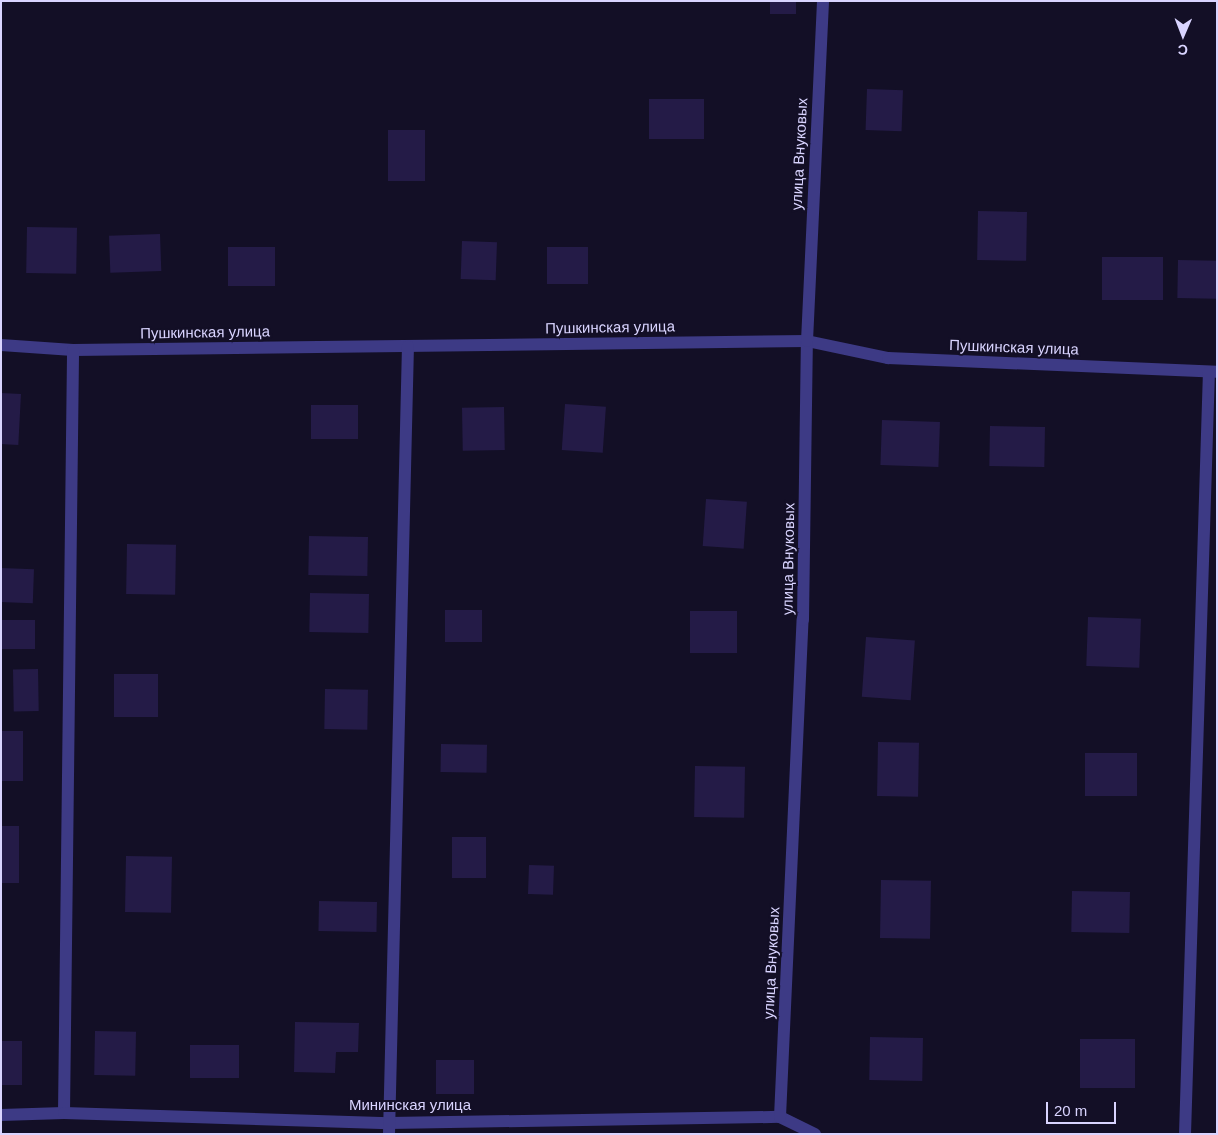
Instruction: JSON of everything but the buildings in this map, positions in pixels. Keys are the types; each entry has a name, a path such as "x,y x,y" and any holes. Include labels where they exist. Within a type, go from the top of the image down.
{"street":[{"name":"улица Внуковых","path":"780,1117 803,620 807,341 823,1"},
{"name":"Пушкинская улица","path":"1,345 73,350 807,341 888,358 1213,372"},
{"path":"388,1128 408,346"},
{"path":"64,1113 73,350"},
{"path":"1185,1134 1213,372"},
{"name":"Мининская улица","path":"1,1115 64,1113 388,1128 780,1117 816,1134"}]}
